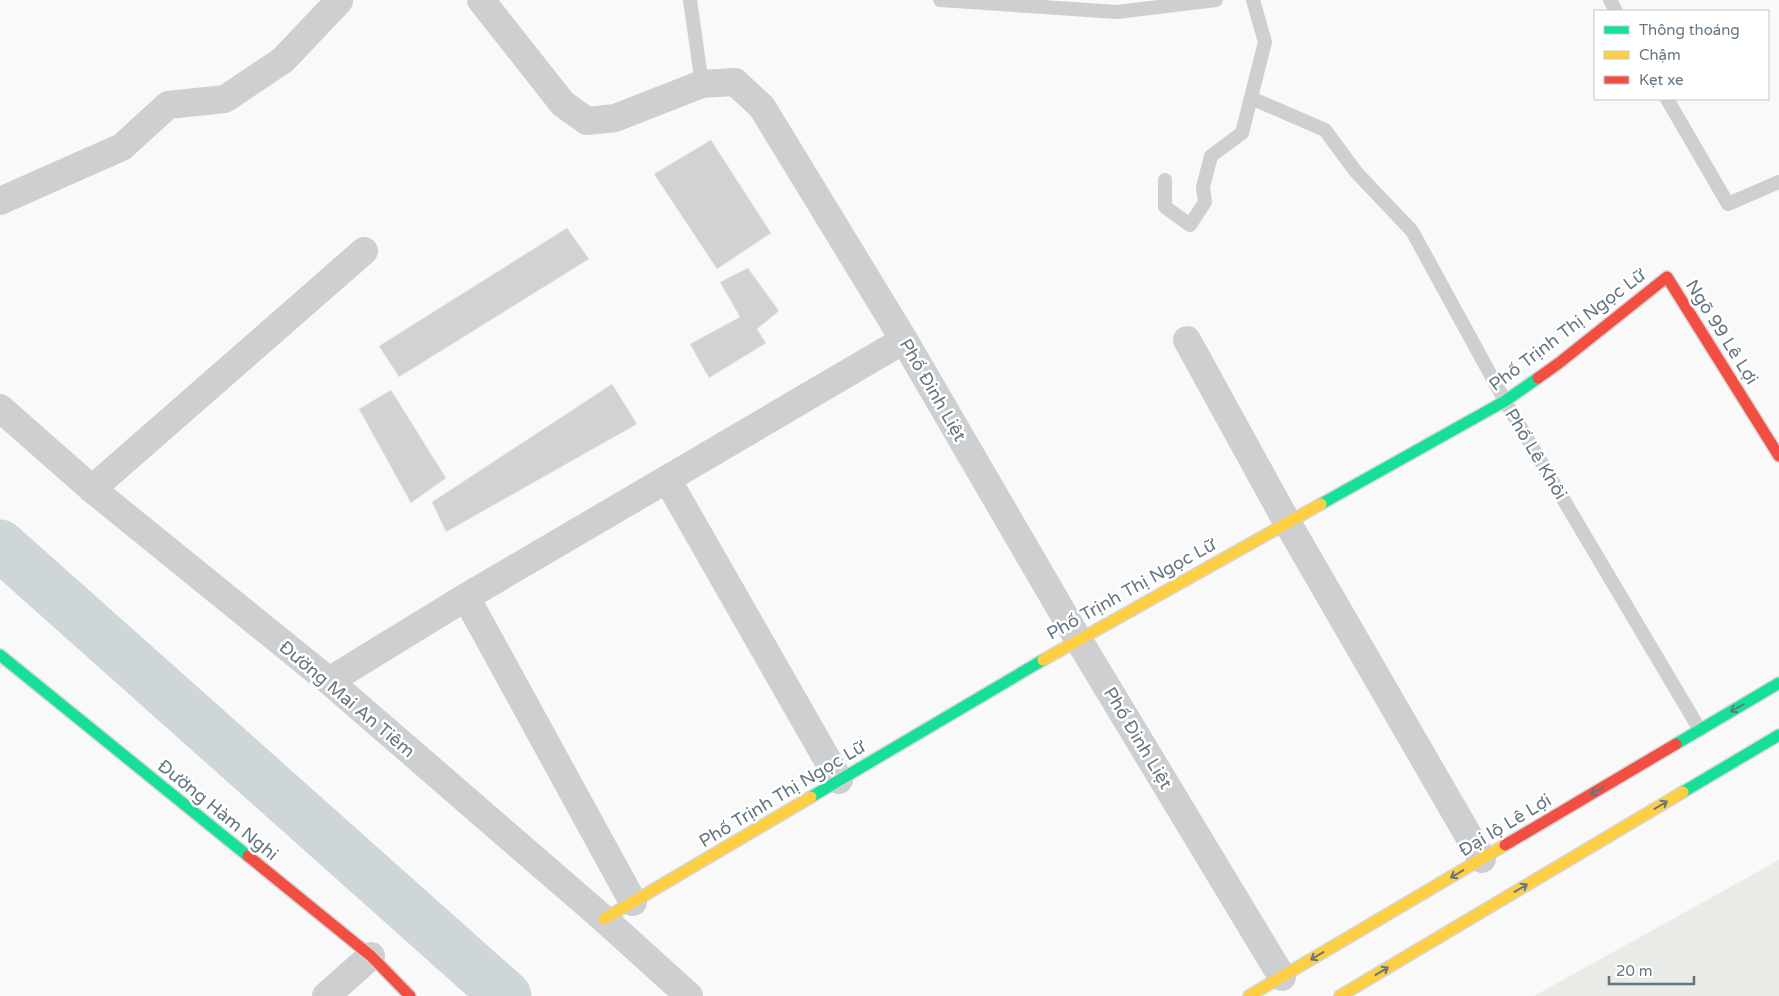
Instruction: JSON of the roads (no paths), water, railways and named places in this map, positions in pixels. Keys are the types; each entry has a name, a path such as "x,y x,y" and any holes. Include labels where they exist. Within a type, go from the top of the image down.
{"street":[{"name":"Phố Đinh Liệt","path":"481,0 563,104 587,121 615,118 702,84 735,82 762,107 904,340 1078,638 1282,977"},
{"path":"0,202 122,147 168,105 225,99 283,60 340,1"},
{"path":"92,489 364,251"},
{"name":"Phố Trịnh Thị Ngọc Lữ","path":"604,919 1078,638 1505,401 1559,363 1666,277"},
{"name":"Ngõ 99 Lê Lợi","path":"1666,277 1779,456"},
{"path":"329,681 466,597 904,340"},
{"path":"1187,340 1287,522 1482,859"},
{"name":"Đường Mai An Tiêm","path":"0,408 92,489 329,681 604,919 689,996"},
{"path":"667,479 839,780"},
{"path":"466,597 633,902"},
{"name":"Đường Hàm Nghi","path":"0,655 372,956 410,996"},
{"name":"Đại lộ Lê Lợi","path":"1249,996 1779,684"},
{"path":"1340,996 1779,735"},
{"path":"326,996 372,956"}],"lane":[{"path":"690,0 702,84"},
{"path":"940,0 1118,12 1216,0"},
{"path":"1165,180 1164,207 1190,225 1205,202 1203,187 1211,156 1242,133 1265,42 1253,0"},
{"name":"Phố Lê Khôi","path":"1251,98 1325,130 1356,172 1412,231 1505,401 1700,730"},
{"path":"1668,100 1728,204 1779,182"}],"waterway":[{"path":"0,545 506,996"}]}
